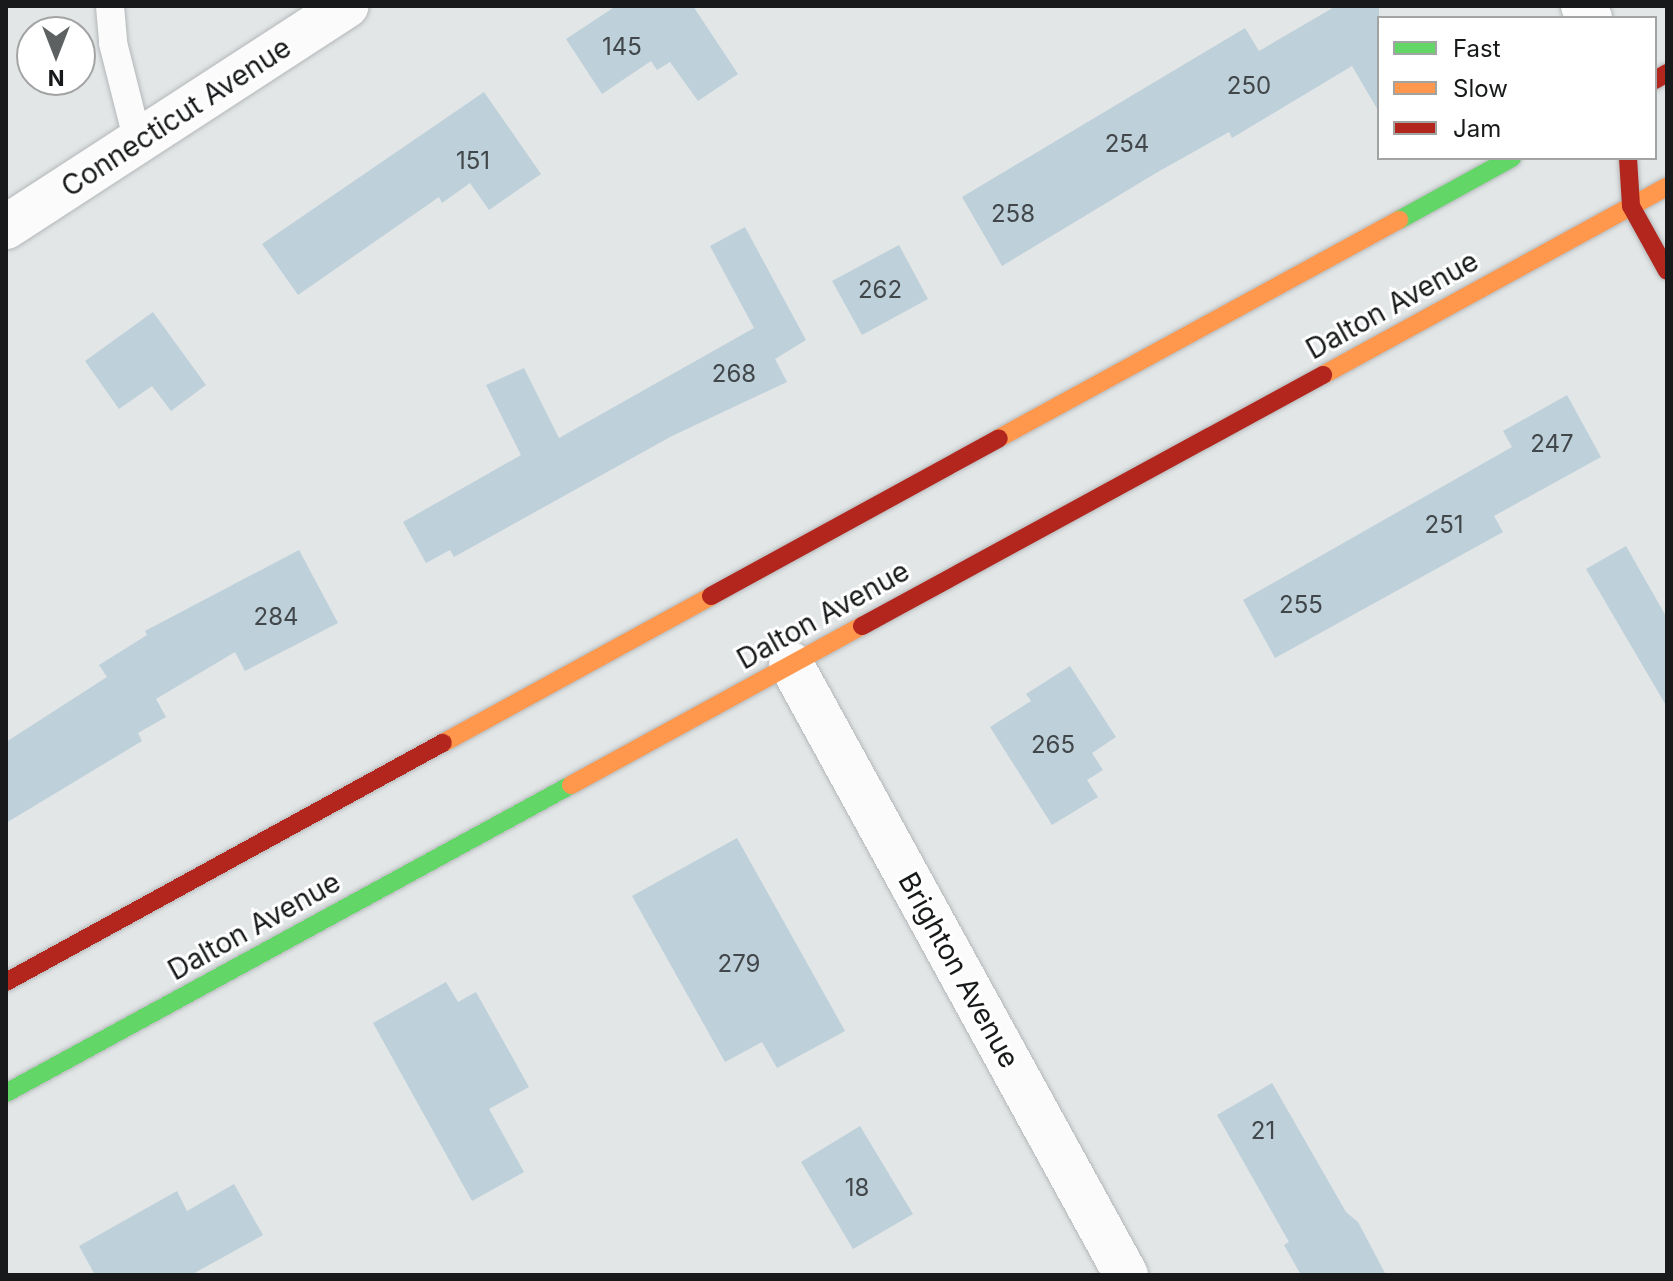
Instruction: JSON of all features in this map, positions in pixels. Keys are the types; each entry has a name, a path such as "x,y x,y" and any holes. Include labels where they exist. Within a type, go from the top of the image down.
{"main road":[{"path":"6,982 1508,160"},
{"path":"1628,160 1631,206 1667,271"},
{"name":"Dalton Avenue","path":"6,1093 1667,187"}],"street":[{"name":"Connecticut Avenue","path":"6,227 346,6"},
{"name":"Brighton Avenue","path":"791,664 1126,1275"}],"lane":[{"path":"110,6 113,43 138,142"}],"building":[{"path":"616,6 693,6 738,74 698,101 670,62 657,70 651,61 602,94 566,39"},
{"path":"1336,6 1379,6 1377,109 1352,66 1232,138 1229,132 1156,173 1002,266 962,197 1245,28 1259,51"},
{"path":"484,92 541,174 489,210 470,183 442,203 439,197 298,295 262,244"},
{"path":"745,227 806,340 775,359 787,382 672,436 454,557 450,550 426,563 403,522 521,455 486,385 524,368 559,438 754,328 710,246"},
{"path":"899,245 928,299 862,335 832,281"},
{"path":"153,312 206,385 171,411 152,386 119,409 85,361"},
{"path":"1567,395 1601,457 1494,516 1503,532 1275,658 1243,600 1512,447 1503,431"},
{"path":"1626,546 1667,618 1667,707 1586,569"},
{"path":"299,550 338,623 245,671 235,652 156,699 166,717 138,733 142,741 6,823 6,742 107,677 99,665 147,635 145,631"},
{"path":"1070,666 1116,737 1092,753 1103,770 1087,780 1098,797 1052,825 990,727 1031,701 1026,694"},
{"path":"737,838 845,1031 777,1068 762,1042 725,1062 632,896"},
{"path":"446,982 458,1002 476,992 529,1087 489,1109 524,1172 472,1201 373,1023"},
{"path":"1272,1083 1346,1212 1358,1222 1386,1275 1301,1275 1284,1245 1289,1242 1217,1115"},
{"path":"860,1126 913,1214 853,1249 801,1162"},
{"path":"234,1184 263,1235 191,1275 95,1275 79,1246 177,1191 187,1211"}],"traffic: fast":[{"path":"1399,220 1508,160"},
{"path":"6,1093 571,785"}],"traffic: slow":[{"path":"1323,375 1667,187"},
{"path":"999,438 1399,220"},
{"path":"443,743 711,596"},
{"path":"571,785 862,626"}],"traffic: jam":[{"path":"1657,79 1667,73"},
{"path":"1628,160 1631,206 1667,271"},
{"path":"862,626 1323,375"},
{"path":"711,596 999,438"},
{"path":"6,982 443,743"}]}
